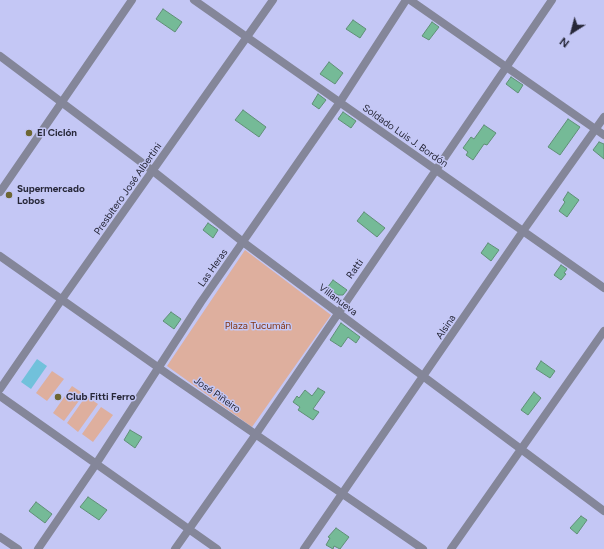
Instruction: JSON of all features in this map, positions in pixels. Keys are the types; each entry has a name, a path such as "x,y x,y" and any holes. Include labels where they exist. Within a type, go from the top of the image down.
{"street":[{"path":"0,192 132,0"},
{"name":"Soldado Luis J. Bordón","path":"194,0 604,288"},
{"name":"Presbítero José Albertini","path":"0,389 62,298 273,0"},
{"name":"Las Heras","path":"38,549 243,242 340,102 406,0"},
{"path":"410,0 604,135"},
{"name":"Ratti","path":"175,549 256,434 552,0"},
{"name":"Villanueva","path":"0,56 62,101 243,242 604,511"},
{"name":"Alsina","path":"304,549 604,117"},
{"name":"José Piñeiro","path":"0,256 423,549"},
{"path":"451,549 604,331"},
{"path":"0,396 217,549"},
{"path":"0,536 18,549"}],"green space":[{"name":"Plaza Tucumán","path":"245,250 331,315 252,427 167,366"},
{"path":"52,371 64,379 47,401 36,393"},
{"path":"72,386 84,394 64,421 53,413"},
{"path":"86,396 98,404 78,432 67,423"},
{"path":"101,407 113,415 93,442 82,434"}],"water":[{"path":"37,359 47,366 31,389 21,382"}],"building":[{"path":"163,9 182,22 175,32 156,19"},
{"path":"353,20 366,29 360,38 346,29"},
{"path":"432,22 439,27 429,40 422,36"},
{"path":"329,62 343,73 335,84 320,74"},
{"path":"511,77 523,85 518,93 506,84"},
{"path":"318,94 326,100 319,109 312,104"},
{"path":"243,110 266,127 259,137 235,120"},
{"path":"343,112 356,121 351,128 338,119"},
{"path":"568,119 580,127 560,155 548,147"},
{"path":"484,125 496,133 487,145 484,144 473,160 466,155 468,152 463,148 471,137 474,139"},
{"path":"599,142 604,144 604,159 593,150"},
{"path":"568,192 579,200 567,217 559,211 565,202 563,200"},
{"path":"364,212 385,228 377,237 357,221"},
{"path":"208,223 218,230 213,238 203,230"},
{"path":"488,243 499,250 491,261 481,253"},
{"path":"561,265 567,269 564,273 566,274 561,280 554,275"},
{"path":"333,280 347,290 343,295 338,295 327,288"},
{"path":"171,312 181,319 174,329 163,321"},
{"path":"341,323 360,337 356,343 348,337 341,347 330,340"},
{"path":"541,361 555,371 550,378 536,369"},
{"path":"318,388 325,392 313,409 319,412 313,420 298,410 300,407 293,402 297,396 299,398 305,390 312,396"},
{"path":"534,392 541,398 528,415 521,410"},
{"path":"130,430 142,437 135,448 124,440"},
{"path":"88,497 107,510 99,520 80,507"},
{"path":"36,502 52,514 45,523 29,511"},
{"path":"581,516 587,520 577,534 570,528"},
{"path":"336,528 349,537 340,549 334,546 333,549 326,545 330,538 328,537"}],"place":[{"name":"El Ciclón","path":"29,133"},
{"name":"Supermercado Lobos","path":"9,195"},
{"name":"Club Fitti Ferro","path":"58,397"}]}
